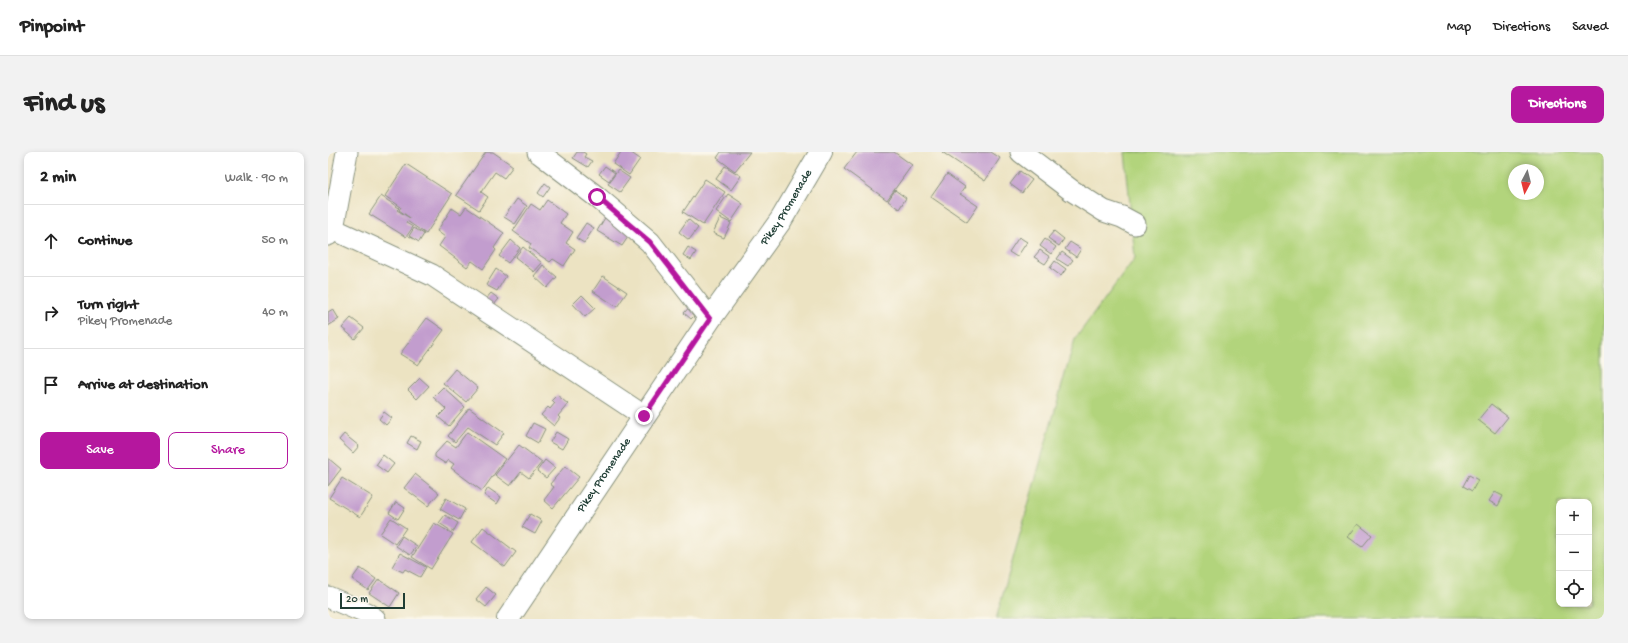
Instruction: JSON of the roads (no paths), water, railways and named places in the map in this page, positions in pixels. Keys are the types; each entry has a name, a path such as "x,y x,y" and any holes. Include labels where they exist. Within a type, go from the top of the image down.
{"street":[{"path":"347,152 331,232 432,275 644,416"},
{"path":"538,152 597,197 650,242 710,319"},
{"path":"1021,152 1071,190 1104,211 1122,217 1135,224"},
{"name":"Pikey Promenade","path":"508,619 710,319 781,220 815,154"},
{"path":"328,597 366,612 375,619"}]}
